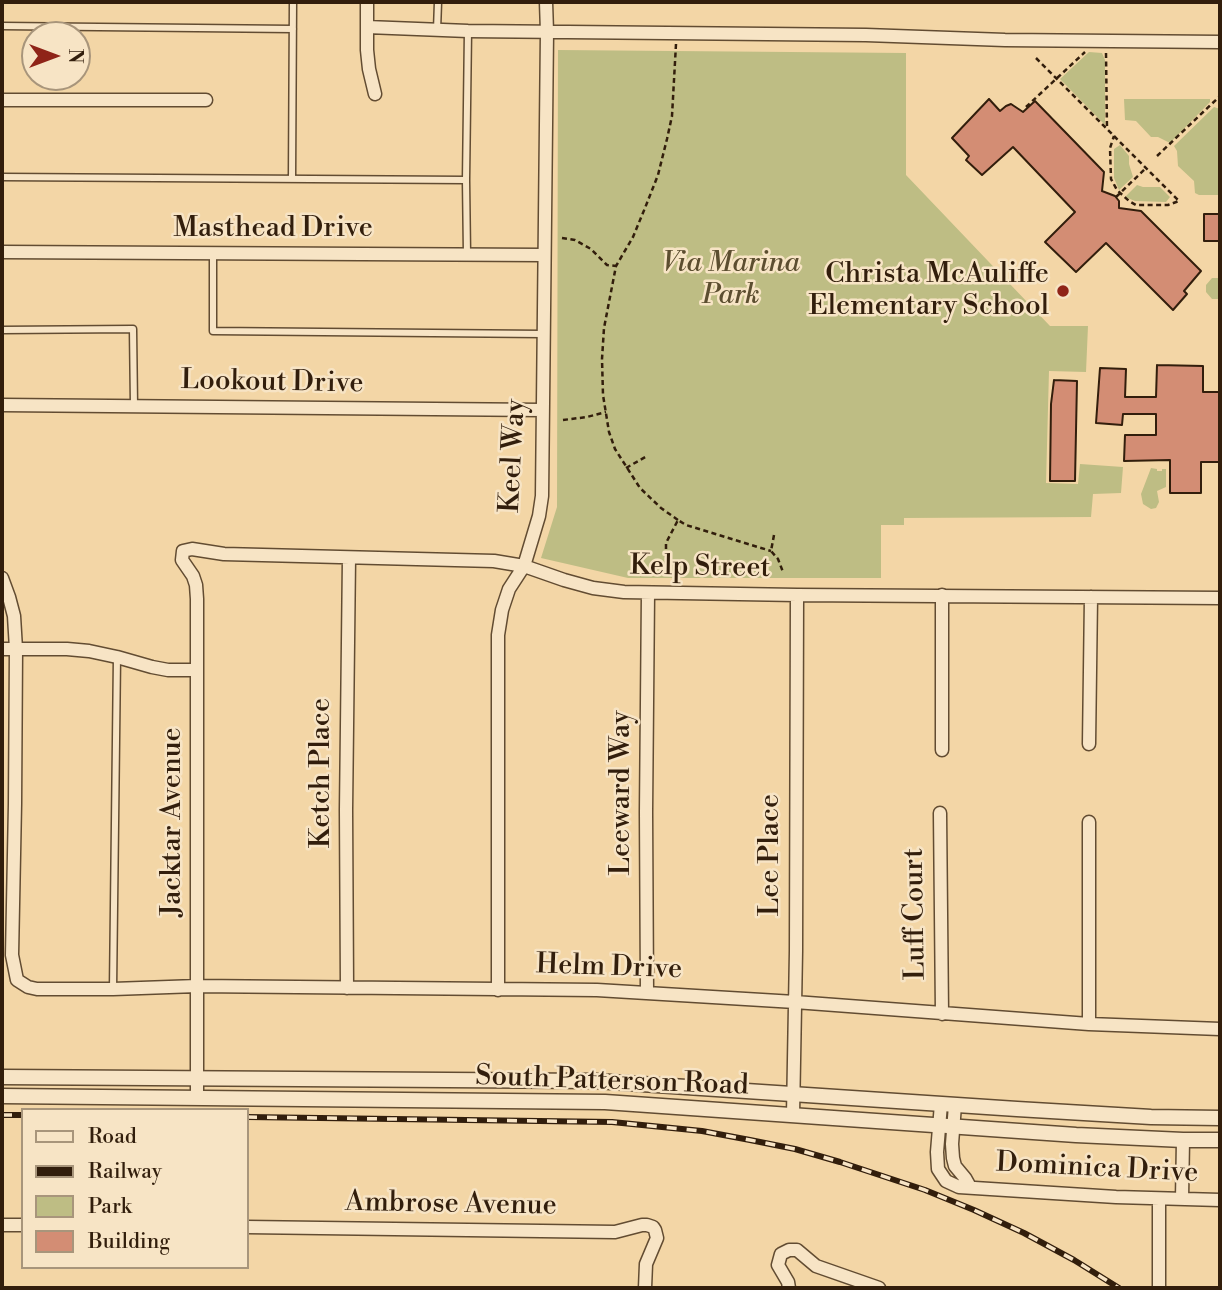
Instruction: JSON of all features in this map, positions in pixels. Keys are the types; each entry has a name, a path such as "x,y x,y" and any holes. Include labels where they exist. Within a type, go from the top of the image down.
{"street":[{"path":"367,2 369,69 375,94"},
{"name":"Keel Way","path":"498,990 498,635 509,589 524,566 542,496 546,2"},
{"path":"367,27 468,31 1220,42"},
{"path":"2,100 206,100"},
{"name":"Masthead Drive","path":"2,252 544,255"},
{"name":"Lookout Drive","path":"2,405 542,410"},
{"name":"Kelp Street","path":"183,551 192,548 225,554 480,560 524,566 593,588 624,592 1220,598"},
{"name":"Jacktar Avenue","path":"183,551 182,560 196,585 197,1098"},
{"name":"Ketch Place","path":"347,989 349,558"},
{"path":"2,578 14,616 16,649 12,955 8,974"},
{"name":"Leeward Way","path":"647,993 648,593"},
{"name":"Lee Place","path":"793,1115 797,595"},
{"path":"942,750 943,595"},
{"path":"1089,744 1091,597"},
{"path":"2,649 89,651 168,670 197,670"},
{"name":"Luff Court","path":"940,813 942,1014"},
{"path":"1089,821 1089,1024"},
{"name":"Helm Drive","path":"8,974 22,985 37,989 197,986 597,990 1089,1024 1220,1029"},
{"name":"South Patterson Road","path":"2,1077 596,1081 948,1105 1151,1117 1220,1118"},
{"name":"South Patterson Road","path":"2,1096 605,1102 946,1126 1220,1140"},
{"name":"Dominica Drive","path":"948,1105 946,1126 937,1152 939,1169 946,1181 959,1187 1220,1200"},
{"path":"1182,1199 1183,1140"},
{"path":"1159,1199 1159,1288"},
{"path":"2,1225 21,1225"},
{"name":"Ambrose Avenue","path":"248,1227 615,1232 642,1225 653,1227 657,1238 646,1264 646,1288"},
{"path":"789,1288 778,1265 779,1259 784,1251 797,1250 816,1266 879,1288"}],"lane":[{"path":"292,179 293,2"},
{"path":"437,30 438,2"},
{"path":"2,26 293,29"},
{"path":"467,254 468,31"},
{"path":"2,177 466,180"},
{"path":"213,253 213,331 543,334"},
{"path":"2,330 133,329 134,406"},
{"path":"113,989 117,657"}],"path":[{"path":"676,44 672,116 664,151 633,237 616,266 604,327 603,395 609,432 626,468 640,488 661,508 686,526 771,551 778,559 783,572"},
{"path":"1026,107 1090,48"},
{"path":"1102,50 1106,53 1107,61 1107,129"},
{"path":"1036,58 1056,79 1107,129 1114,136 1179,201 1168,205 1136,205 1120,194 1111,179 1110,148 1114,136"},
{"path":"1157,156 1220,96"},
{"path":"1116,197 1146,168"},
{"path":"562,238 575,240 592,249 607,265 616,266"},
{"path":"562,420 606,412"},
{"path":"626,468 647,456"},
{"path":"666,566 666,543 678,520"},
{"path":"771,551 774,535"}],"green space":[{"name":"Via Marina Park","path":"558,50 906,53 906,175 1050,326 1088,326 1086,372 1049,371 1046,483 1078,484 1080,464 1123,467 1121,493 1093,494 1091,517 904,518 904,525 881,525 881,578 628,578 541,558 557,507"},
{"path":"1089,52 1102,53 1105,60 1105,125 1060,79"},
{"path":"1124,99 1210,99 1210,102 1170,143 1158,137 1151,137 1136,121 1125,120"},
{"path":"1214,107 1220,109 1219,195 1199,195 1195,193 1194,181 1178,166 1174,146"},
{"path":"1120,145 1129,156 1133,177 1119,190 1114,178 1114,149"},
{"path":"1137,185 1160,187 1170,197 1166,202 1135,201 1125,197"},
{"path":"1212,278 1220,278 1220,299 1212,299 1206,292 1206,285"},
{"path":"1151,468 1157,471 1166,469 1166,487 1157,491 1159,502 1156,508 1151,509 1143,504 1141,494"}],"building":[{"path":"989,99 1000,111 1011,104 1023,112 1035,101 1104,172 1102,191 1115,196 1119,201 1119,208 1141,211 1201,271 1184,291 1187,294 1173,310 1106,243 1076,272 1045,242 1075,212 1013,147 982,175 966,160 969,156 952,138"},
{"path":"1204,214 1220,214 1220,241 1204,241"},
{"path":"1157,365 1203,366 1203,392 1220,392 1220,462 1201,462 1201,493 1170,493 1170,460 1124,461 1125,435 1156,435 1156,414 1123,414 1122,425 1096,423 1100,368 1126,369 1125,397 1156,397"},
{"path":"1054,380 1077,381 1075,481 1050,481"}],"railway":[{"path":"2,1115 21,1115"},
{"path":"248,1117 612,1122 702,1131 750,1140 795,1149 925,1190 1024,1233 1119,1288"}],"place":[{"name":"Christa McAuliffe Elementary School","path":"1063,291"}]}
